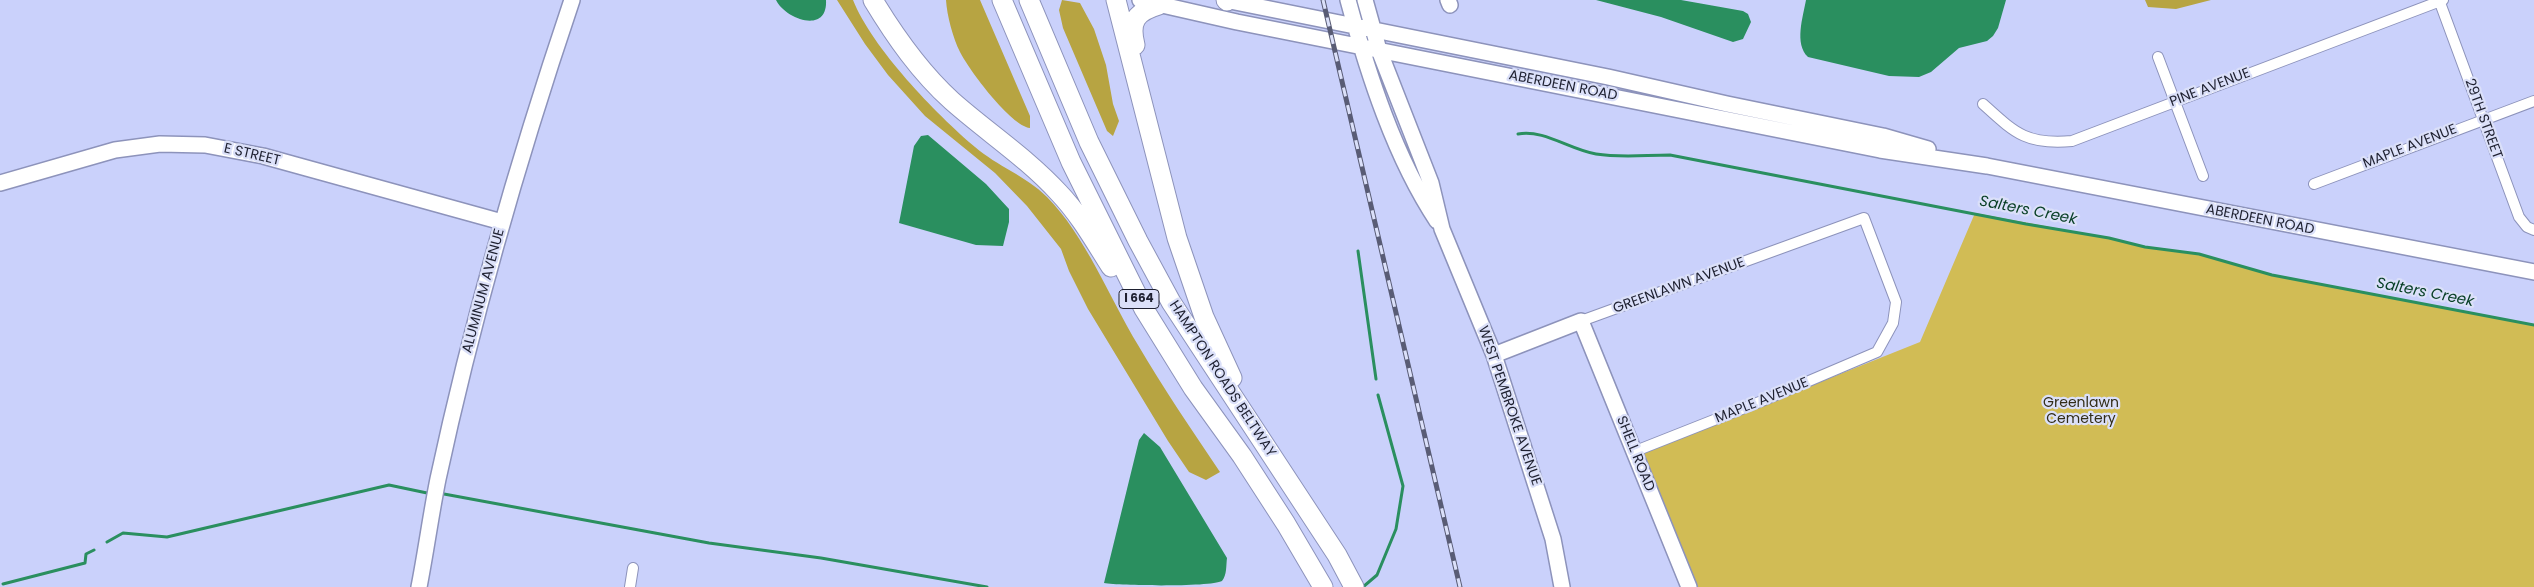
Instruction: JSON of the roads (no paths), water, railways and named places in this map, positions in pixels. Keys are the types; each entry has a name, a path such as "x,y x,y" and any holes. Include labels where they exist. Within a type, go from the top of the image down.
{"highway":[{"path":"873,0 897,40 921,70 952,101 1035,169 1060,194 1085,226 1114,272 1144,309"},
{"name":"HAMPTON ROADS BELTWAY","path":"1002,0 1070,162 1144,309 1193,388 1242,456 1319,581"},
{"path":"1116,0 1177,238 1191,282 1204,317 1252,426"},
{"name":"HAMPTON ROADS BELTWAY","path":"1031,5 1089,142 1138,241 1171,302 1337,555 1354,587"},
{"path":"1153,140 1145,84 1132,28 1141,12 1159,5"}],"main road":[{"name":"ALUMINUM AVENUE","path":"419,587 440,471 470,341 502,222 572,0"},
{"name":"ABERDEEN ROAD","path":"1140,0 1362,47 1880,150 1987,166 2534,272"},
{"name":"ABERDEEN ROAD","path":"1226,0 1356,28 1608,77 1883,136 1987,166"},
{"name":"WEST PEMBROKE AVENUE","path":"1348,0 1372,77 1417,192 1442,229"},
{"name":"WEST PEMBROKE AVENUE","path":"1365,0 1379,50 1432,182 1442,229 1494,354 1552,539 1562,587"},
{"name":"E STREET","path":"0,183 115,150 160,144 198,144 263,156 502,222"},
{"name":"GREENLAWN AVENUE","path":"1494,354 1581,321"},
{"name":"SHELL ROAD","path":"1581,321 1689,587"}],"street":[{"name":"PINE AVENUE","path":"1983,104 2018,134 2062,142 2081,138 2441,0"},
{"name":"29TH STREET","path":"2441,0 2519,217 2528,227 2534,230"},
{"path":"2158,57 2203,176"},
{"name":"MAPLE AVENUE","path":"2314,184 2534,100"},
{"name":"GREENLAWN AVENUE","path":"1581,321 1864,218 1896,302 1895,316 1885,341"},
{"name":"MAPLE AVENUE","path":"1633,452 1866,358 1877,352 1885,341"},
{"path":"630,587 633,568"}],"waterway":[{"name":"Salters Creek","path":"1518,134 1538,134 1596,154 1624,156 1670,155 2026,224 2109,238 2145,247 2199,254 2272,275 2534,325"},
{"path":"1358,251 1376,379"},
{"path":"1363,587 1377,575 1396,529 1403,486 1378,395"},
{"path":"107,542 123,533 167,537 389,485 427,493"},
{"path":"444,494 709,543 821,558 987,587"},
{"path":"3,584 85,563 86,554 94,550"}],"railway":[{"path":"1323,0 1460,587"}],"park label":[{"name":"Greenlawn Cemetery","path":"2081,412"}]}
